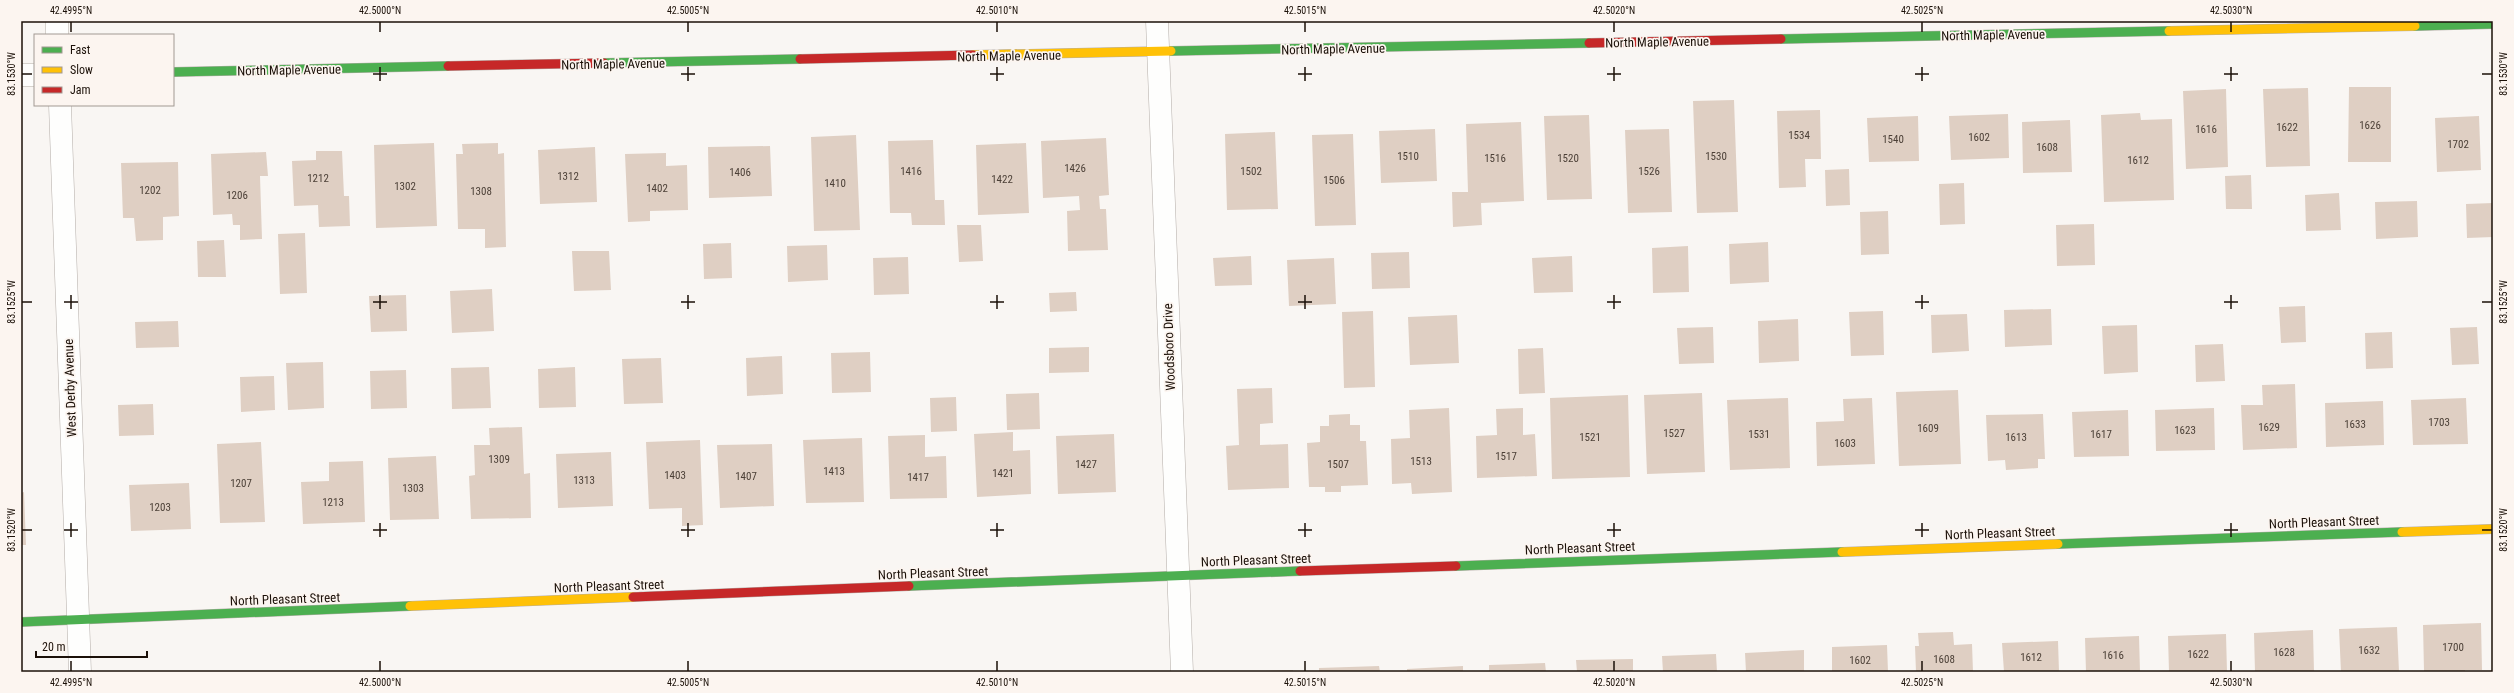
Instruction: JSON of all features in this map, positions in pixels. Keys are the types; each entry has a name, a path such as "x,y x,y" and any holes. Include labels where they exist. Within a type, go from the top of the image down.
{"street":[{"path":"56,21 57,34"},
{"name":"Woodsboro Drive","path":"1158,21 1182,672"},
{"name":"North Maple Avenue","path":"174,72 2493,24"},
{"path":"21,75 34,75"},
{"name":"West Derby Avenue","path":"60,106 80,672"},
{"name":"North Pleasant Street","path":"21,622 78,621 1178,576 2493,529"}],"building":[{"path":"2349,87 2391,87 2391,162 2348,162"},
{"path":"2308,88 2310,166 2266,167 2263,89"},
{"path":"2226,89 2228,167 2186,169 2183,91"},
{"path":"1734,100 1738,212 1697,213 1693,101"},
{"path":"1820,110 1821,159 1805,159 1806,187 1779,188 1777,111"},
{"path":"2140,113 2141,120 2172,119 2174,200 2104,202 2101,115"},
{"path":"2008,114 2009,158 1951,160 1949,116"},
{"path":"1589,115 1592,199 1547,200 1544,116"},
{"path":"1918,116 1919,161 1869,162 1867,118"},
{"path":"2479,116 2481,170 2437,172 2435,118"},
{"path":"2070,120 2072,172 2023,173 2022,122"},
{"path":"1521,122 1524,201 1481,203 1482,225 1453,227 1452,192 1468,192 1466,124"},
{"path":"1435,129 1437,181 1381,183 1379,131"},
{"path":"1669,129 1672,212 1628,213 1625,130"},
{"path":"1275,132 1278,209 1227,210 1225,134"},
{"path":"1353,134 1356,225 1315,226 1312,135"},
{"path":"856,135 860,230 814,231 811,137"},
{"path":"1106,138 1109,195 1099,196 1100,209 1106,209 1108,250 1068,251 1067,211 1080,210 1079,196 1043,198 1041,141"},
{"path":"933,140 935,200 944,200 945,225 912,225 911,213 890,213 888,141"},
{"path":"434,143 437,226 376,228 374,145"},
{"path":"498,143 498,154 504,153 506,247 485,248 485,229 458,229 456,154 463,154 462,144"},
{"path":"1026,143 1029,213 978,215 976,145"},
{"path":"770,146 772,196 709,198 708,147"},
{"path":"595,147 597,202 540,204 538,150"},
{"path":"316,151 342,151 344,196 349,196 350,226 319,227 318,205 294,206 292,161 316,160"},
{"path":"266,152 268,176 260,176 262,239 240,240 240,225 233,225 232,214 213,215 211,154"},
{"path":"666,153 666,166 687,165 688,210 650,211 650,221 628,222 625,154"},
{"path":"178,162 179,216 163,217 163,240 136,241 134,218 123,218 121,163"},
{"path":"1849,169 1850,205 1826,206 1825,170"},
{"path":"2251,175 2252,209 2226,209 2225,176"},
{"path":"1964,183 1965,224 1940,225 1939,184"},
{"path":"2339,193 2341,230 2306,231 2305,195"},
{"path":"2417,201 2418,237 2376,239 2375,202"},
{"path":"2493,203 2493,237 2467,238 2466,204"},
{"path":"1888,211 1889,254 1861,255 1860,212"},
{"path":"2094,224 2095,265 2057,266 2056,225"},
{"path":"957,225 981,225 983,261 959,262"},
{"path":"305,233 307,293 280,294 278,234"},
{"path":"224,240 226,277 198,277 197,241"},
{"path":"1768,242 1769,282 1730,284 1729,244"},
{"path":"731,243 732,278 704,279 703,244"},
{"path":"827,245 828,280 788,282 787,246"},
{"path":"1688,246 1689,292 1653,293 1652,248"},
{"path":"572,251 609,251 611,290 574,291"},
{"path":"1409,252 1410,288 1372,289 1371,253"},
{"path":"1251,256 1252,285 1215,286 1213,258"},
{"path":"1572,256 1573,292 1534,293 1532,258"},
{"path":"908,257 909,294 874,295 873,258"},
{"path":"1334,258 1336,304 1289,306 1287,260"},
{"path":"492,289 494,331 452,333 450,291"},
{"path":"1076,292 1077,311 1050,312 1049,293"},
{"path":"406,295 407,331 371,332 369,296"},
{"path":"2305,306 2306,342 2281,343 2279,307"},
{"path":"2051,309 2052,345 2005,347 2004,310"},
{"path":"1373,311 1375,387 1344,388 1342,312"},
{"path":"1883,311 1884,355 1851,356 1849,312"},
{"path":"1967,314 1969,351 1932,353 1931,315"},
{"path":"1457,315 1459,363 1410,365 1408,317"},
{"path":"1798,319 1799,361 1759,363 1758,321"},
{"path":"178,321 179,347 136,348 135,322"},
{"path":"2137,325 2138,372 2104,374 2102,326"},
{"path":"1713,327 1714,363 1679,364 1677,328"},
{"path":"2477,327 2479,364 2452,365 2450,328"},
{"path":"2392,332 2393,368 2366,369 2365,333"},
{"path":"2223,344 2225,381 2196,382 2195,345"},
{"path":"1089,347 1089,372 1049,373 1049,348"},
{"path":"1543,348 1545,393 1519,394 1518,349"},
{"path":"870,352 871,392 832,393 831,353"},
{"path":"782,356 783,394 747,396 746,358"},
{"path":"661,358 663,403 624,404 622,359"},
{"path":"323,362 324,408 288,410 286,363"},
{"path":"489,367 491,408 452,409 451,368"},
{"path":"575,367 576,407 539,408 538,369"},
{"path":"406,370 407,408 371,409 370,371"},
{"path":"274,376 275,410 241,412 240,377"},
{"path":"2295,384 2297,448 2243,450 2241,405 2263,405 2262,385"},
{"path":"1272,388 1273,423 1260,424 1260,445 1288,444 1289,488 1228,490 1226,446 1239,445 1237,389"},
{"path":"1958,390 1961,464 1899,466 1896,392"},
{"path":"1039,393 1040,429 1007,430 1006,394"},
{"path":"1702,393 1705,472 1647,474 1644,395"},
{"path":"1628,395 1630,477 1552,479 1550,398"},
{"path":"956,397 957,431 931,432 930,398"},
{"path":"1788,398 1790,468 1730,470 1727,400"},
{"path":"1872,398 1875,464 1817,466 1816,422 1844,421 1843,399"},
{"path":"2466,398 2468,444 2413,445 2411,400"},
{"path":"2383,401 2384,445 2326,447 2325,403"},
{"path":"153,404 154,435 119,436 118,405"},
{"path":"1449,408 1452,492 1412,494 1411,483 1392,484 1391,439 1410,438 1409,410"},
{"path":"1523,408 1523,435 1535,434 1537,476 1477,478 1476,436 1497,435 1496,409"},
{"path":"2214,408 2215,450 2156,451 2155,410"},
{"path":"2128,410 2129,456 2074,457 2072,412"},
{"path":"1350,414 1350,425 1360,425 1360,441 1366,441 1368,485 1341,486 1341,492 1325,492 1325,487 1309,487 1307,443 1320,442 1320,426 1329,426 1329,415"},
{"path":"2043,414 2045,459 2038,459 2038,468 2006,470 2005,460 1988,461 1986,415"},
{"path":"522,427 524,474 530,473 531,518 471,519 469,476 475,475 474,445 490,445 489,428"},
{"path":"1013,432 1013,451 1030,450 1031,494 977,497 974,434"},
{"path":"1114,434 1116,492 1058,494 1056,436"},
{"path":"925,435 925,457 946,456 947,498 890,499 888,436"},
{"path":"862,438 864,502 806,503 803,440"},
{"path":"700,440 703,525 682,526 682,508 649,509 646,442"},
{"path":"261,442 265,522 220,523 217,444"},
{"path":"772,444 774,506 720,508 717,445"},
{"path":"611,452 613,506 558,508 556,454"},
{"path":"436,456 439,519 390,520 388,458"},
{"path":"363,461 365,522 303,524 301,482 329,481 329,462"},
{"path":"189,483 191,529 131,531 129,485"},
{"path":"24,492 26,545 21,545 21,493"},
{"path":"2481,623 2482,670 2465,670 2465,672 2424,671 2423,625"},
{"path":"2397,627 2399,672 2341,672 2339,629"},
{"path":"2313,630 2314,672 2255,672 2254,633"},
{"path":"1953,632 1954,645 1972,644 1973,672 1916,672 1915,646 1919,646 1918,633"},
{"path":"2226,634 2227,672 2169,672 2168,636"},
{"path":"2139,636 2140,672 2086,672 2085,638"},
{"path":"2058,641 2059,672 2004,672 2002,643"},
{"path":"1887,645 1888,672 1832,672 1832,647"},
{"path":"1804,650 1804,672 1746,672 1745,653"},
{"path":"1716,654 1717,672 1663,672 1662,656"},
{"path":"1633,659 1633,672 1577,672 1576,660"},
{"path":"1545,663 1546,672 1489,672 1489,665"},
{"path":"1379,666 1380,672 1319,672 1319,668"},
{"path":"1463,666 1463,672 1407,672 1407,669"},
{"path":"1293,670 1293,672 1265,672 1265,671"}],"traffic: fast":[{"path":"2415,26 2493,24"},
{"path":"1781,39 2169,31"},
{"path":"1171,51 1589,43"},
{"path":"604,63 800,59"},
{"path":"174,72 448,66"},
{"path":"2058,544 2402,532"},
{"path":"1456,566 1842,552"},
{"path":"909,586 1300,571"},
{"path":"21,622 410,606"}],"traffic: slow":[{"path":"2169,31 2415,26"},
{"path":"973,55 1171,51"},
{"path":"2402,532 2493,529"},
{"path":"1842,552 2058,544"},
{"path":"410,606 633,597"}],"traffic: jam":[{"path":"1589,43 1781,39"},
{"path":"800,59 973,55"},
{"path":"448,66 604,63"},
{"path":"1300,571 1456,566"},
{"path":"633,597 909,586"}]}
